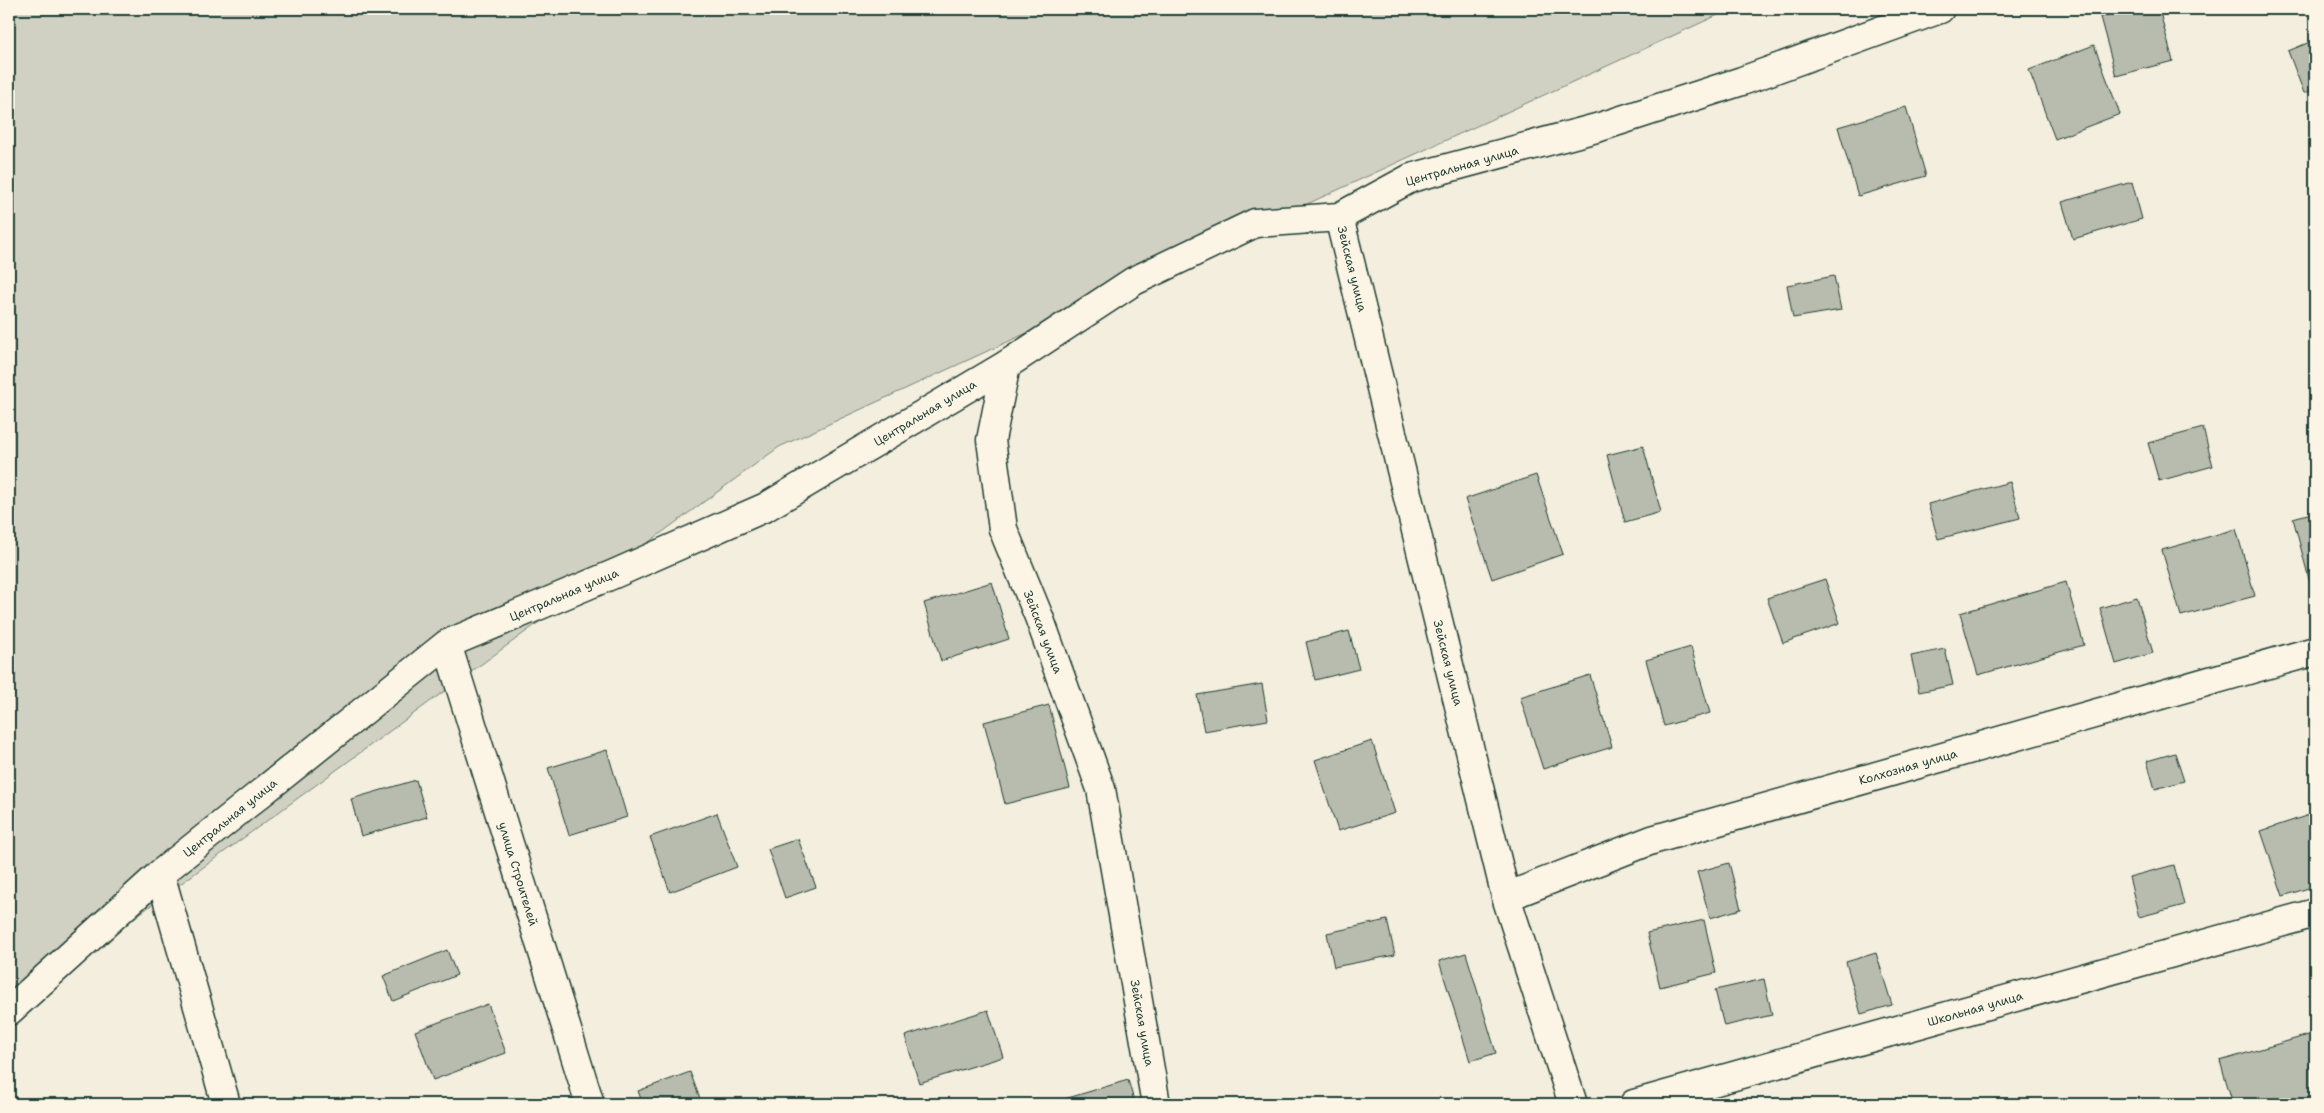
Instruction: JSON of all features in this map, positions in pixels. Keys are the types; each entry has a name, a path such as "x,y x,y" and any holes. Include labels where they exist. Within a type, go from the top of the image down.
{"street":[{"name":"Центральная улица","path":"9,1011 160,874 447,644 605,578 766,507 1006,365 1134,280 1254,223 1339,217 1411,178 1600,127 1657,109 1742,81 1940,9"},
{"name":"Зейская улица","path":"1339,217 1506,897 1573,1104"},
{"name":"Зейская улица","path":"1006,365 991,440 1003,529 1039,618 1101,789 1156,1104"},
{"name":"улица Строителей","path":"447,644 590,1104"},
{"name":"Колхозная улица","path":"1506,897 1652,840 2315,651"},
{"path":"160,874 226,1104"},
{"name":"Школьная улица","path":"1634,1104 2315,913"}],"shaded area":[{"path":"9,9 1731,9 779,447 9,1009"}],"building":[{"path":"2131,9 2159,9 2173,61 2116,76 2100,17"},
{"path":"2315,40 2315,89 2304,93 2288,51"},
{"path":"2094,45 2120,114 2055,139 2029,70"},
{"path":"1906,107 1926,176 1858,196 1838,127"},
{"path":"2132,182 2142,219 2073,239 2062,202"},
{"path":"1834,276 1841,310 1793,318 1787,285"},
{"path":"2203,428 2213,466 2159,481 2148,443"},
{"path":"1643,446 1661,512 1625,522 1607,455"},
{"path":"1536,475 1563,554 1492,579 1465,499"},
{"path":"2010,482 2020,518 1938,539 1928,504"},
{"path":"2315,512 2315,581 2310,583 2293,518"},
{"path":"2236,529 2255,596 2181,616 2162,550"},
{"path":"1825,579 1840,623 1783,643 1767,598"},
{"path":"992,582 1009,639 941,661 924,603"},
{"path":"2066,582 2084,645 1978,675 1960,613"},
{"path":"2137,597 2153,653 2116,664 2100,608"},
{"path":"1349,631 1359,669 1315,680 1306,642"},
{"path":"1691,647 1710,713 1664,726 1646,660"},
{"path":"1945,649 1953,685 1919,692 1911,656"},
{"path":"1590,675 1612,747 1543,769 1520,697"},
{"path":"1262,684 1268,720 1204,731 1197,695"},
{"path":"1049,705 1070,788 1005,804 984,722"},
{"path":"1372,741 1395,813 1338,831 1315,760"},
{"path":"607,750 627,817 569,835 548,768"},
{"path":"2175,753 2184,781 2155,789 2147,761"},
{"path":"416,780 427,817 361,836 351,799"},
{"path":"717,813 737,867 670,892 650,837"},
{"path":"2315,813 2315,886 2283,896 2261,831"},
{"path":"798,839 816,887 785,898 768,849"},
{"path":"1729,863 1741,909 1710,918 1697,872"},
{"path":"2174,865 2184,905 2139,917 2129,877"},
{"path":"1387,920 1395,955 1334,967 1327,933"},
{"path":"1704,920 1716,973 1660,987 1647,933"},
{"path":"447,950 457,975 393,1001 383,976"},
{"path":"1466,953 1496,1053 1470,1061 1439,961"},
{"path":"1876,953 1892,1005 1861,1014 1846,962"},
{"path":"1764,979 1772,1015 1724,1026 1715,990"},
{"path":"488,1004 506,1053 433,1080 415,1031"},
{"path":"988,1010 1003,1057 919,1083 905,1036"},
{"path":"2315,1033 2315,1103 2233,1104 2220,1061"},
{"path":"690,1072 702,1104 643,1104 638,1091"},
{"path":"1128,1080 1135,1104 1048,1104"},
{"path":"295,1097 297,1104 270,1104"}]}
